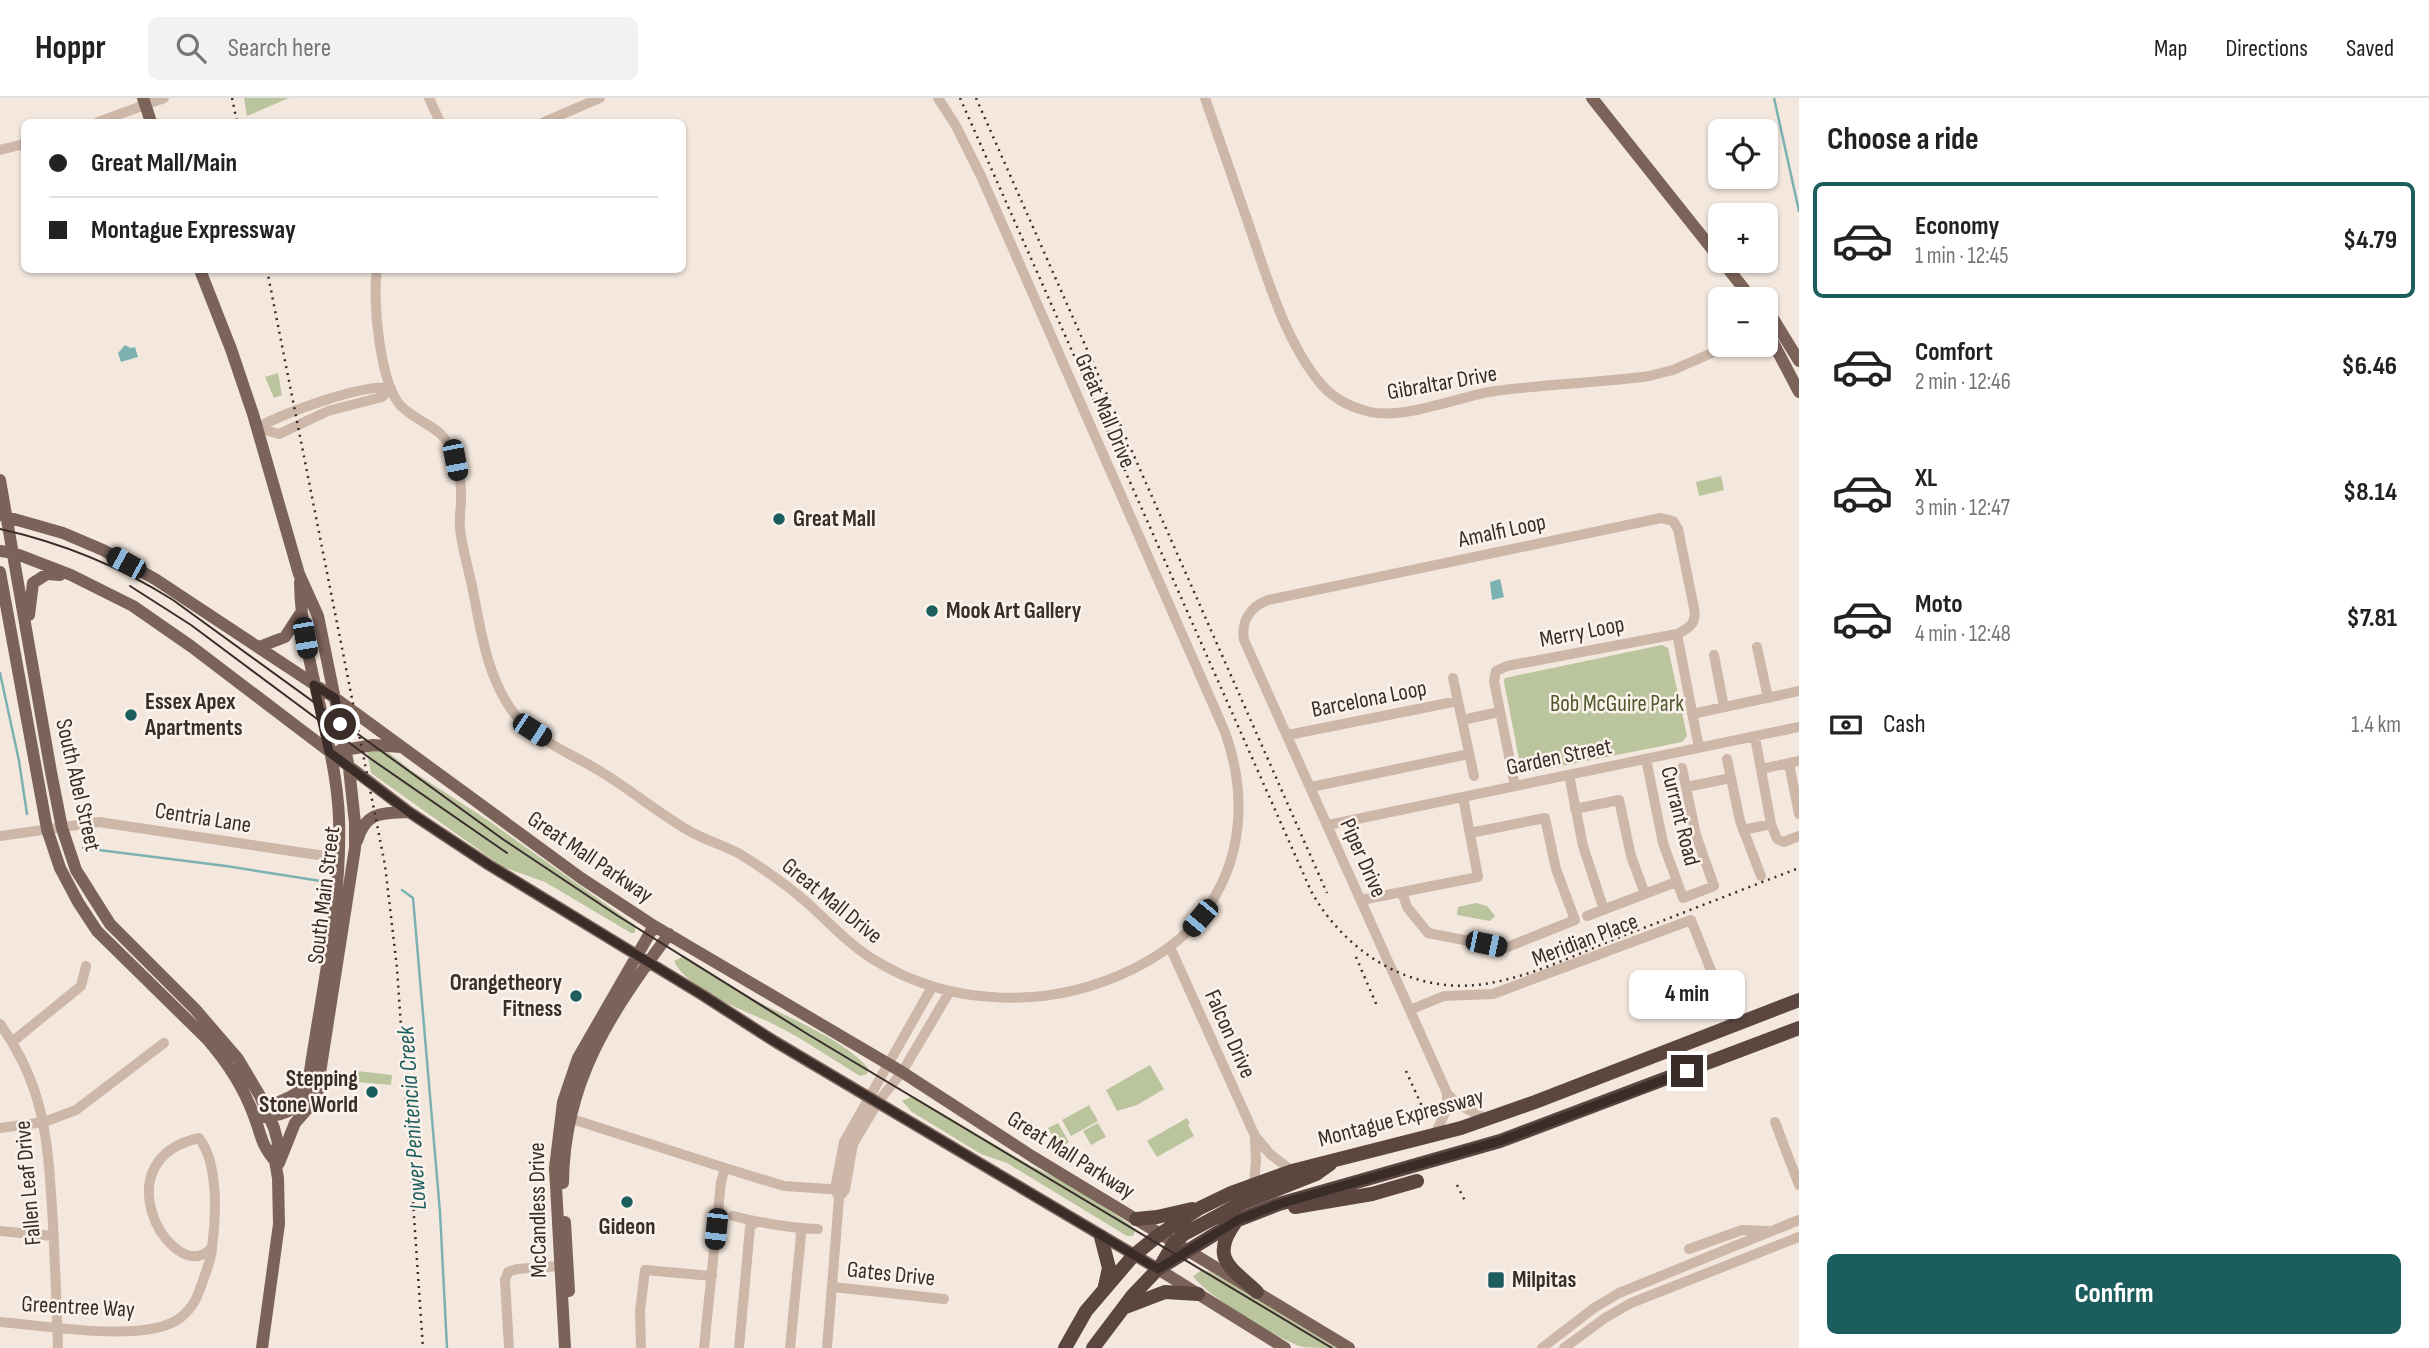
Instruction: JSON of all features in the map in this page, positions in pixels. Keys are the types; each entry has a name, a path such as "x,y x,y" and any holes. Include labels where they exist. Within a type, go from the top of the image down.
{"highway":[{"name":"Montague Expressway","path":"1065,1348 1086,1311 1133,1256 1160,1234 1200,1208 1254,1183 1292,1171 1488,1119 1799,1000"},
{"path":"1158,1269 1238,1220 1259,1212 1325,1190 1500,1141 1799,1028"},
{"path":"1093,1348 1122,1308 1158,1269 1174,1242 1184,1234 1240,1204 1316,1174 1336,1159"},
{"path":"1259,1212 1373,1194 1417,1181"},
{"path":"1136,1219 1200,1208"},
{"path":"1238,1220 1223,1242 1224,1257 1257,1292"},
{"path":"1101,1237 1109,1268 1103,1291"},
{"path":"1122,1308 1165,1292 1198,1294"}],"main road":[{"path":"1592,98 1708,244"},
{"path":"144,102 150,119"},
{"name":"South Main Street","path":"201,273 231,349 257,428 299,574 318,616 349,768 355,822 355,848 309,1078 297,1094 255,1117"},
{"path":"1731,273 1742,287"},
{"path":"1778,335 1799,361"},
{"path":"1778,345 1799,392"},
{"name":"South Abel Street","path":"0,480 4,515 14,553 62,828 76,870 108,922 178,1001 221,1056 255,1117"},
{"name":"Great Mall Parkway","path":"4,515 63,533 103,550 193,603 335,698 581,878 654,926 888,1063 1033,1157 1349,1348"},
{"path":"0,551 14,553 71,575 140,612 192,648 409,812 489,865 774,1041 1158,1269 1285,1348"},
{"name":"South Abel Street","path":"0,572 47,829 68,886 97,931 217,1033 238,1059 268,1112"},
{"path":"29,640 33,583 47,574 71,575"},
{"name":"South Main Street","path":"268,1112 289,1111 305,1100 320,1073 338,878 339,817 329,752 300,614 299,574"},
{"path":"259,648 285,637 300,614"},
{"path":"329,752 373,745 401,747"},
{"path":"355,848 360,831 368,820 384,813 409,812"},
{"path":"97,931 108,922"},
{"name":"McCandless Drive","path":"572,1348 563,1186 564,1148 569,1118 591,1056 643,959 654,926"},
{"name":"McCandless Drive","path":"565,1348 555,1159 562,1102 578,1058 643,959 669,934"},
{"path":"275,1166 289,1142 290,1132 317,1098 320,1073"},
{"path":"268,1112 278,1143 275,1166"},
{"path":"255,1117 263,1146 275,1166 278,1178 279,1224 262,1348"}],"street":[{"path":"105,119 144,102 164,98"},
{"path":"429,98 439,119"},
{"path":"551,119 600,98"},
{"name":"Great Mall Drive","path":"377,273 374,311 391,388 400,405 439,431 453,453 461,492 460,531 483,644 498,686 519,720 692,832 730,849 769,874 875,961 932,986 1002,998 1060,994 1090,986 1153,959 1190,929 1209,906 1231,858 1238,824 1239,799 1232,753 1221,722 990,197 961,135 938,98"},
{"name":"Gibraltar Drive","path":"1205,98 1267,279 1290,333 1318,381 1343,402 1370,412 1391,413 1496,391 1649,376 1673,369 1708,352"},
{"path":"0,150 21,145"},
{"path":"257,428 284,414 327,400 382,386 391,388"},
{"path":"257,428 279,434 328,411 382,397 391,388"},
{"name":"Amalfi Loop","path":"1244,640 1246,616 1253,608 1268,600 1661,518 1668,519 1677,526 1695,614 1694,622 1689,628 1677,634"},
{"path":"1677,634 1699,748"},
{"name":"Merry Loop","path":"1515,786 1499,712 1494,681 1496,671 1507,666 1677,634"},
{"name":"Piper Drive","path":"1244,640 1447,1093"},
{"path":"1757,647 1768,698"},
{"path":"1714,655 1724,707"},
{"path":"1453,678 1474,776"},
{"path":"1692,714 1799,691"},
{"name":"Barcelona Loop","path":"1288,735 1458,701"},
{"path":"1462,720 1499,712"},
{"name":"Garden Street","path":"1328,825 1799,727"},
{"path":"1755,737 1771,824 1777,839 1784,842 1799,836"},
{"path":"1311,787 1469,754"},
{"name":"Currant Road","path":"1646,759 1663,843 1676,882"},
{"path":"1727,759 1743,830 1760,876"},
{"path":"1761,769 1794,762 1799,814"},
{"path":"1587,916 1676,882 1683,898 1714,886 1696,835 1682,768"},
{"path":"1569,775 1583,846 1604,910"},
{"path":"1686,787 1731,778"},
{"path":"1361,900 1478,877 1463,797"},
{"path":"1575,808 1619,800 1631,856 1645,894"},
{"path":"1402,892 1407,907 1427,933 1505,948 1575,920 1556,869 1545,818 1469,832"},
{"name":"Centria Lane","path":"0,836 99,822 338,858"},
{"path":"1743,830 1771,824"},
{"name":"Meridian Place","path":"1410,1010 1444,996 1493,995 1691,920 1733,1026"},
{"name":"Falcon Drive","path":"1170,947 1255,1136 1270,1154 1292,1171"},
{"path":"12,1042 81,986 86,965"},
{"path":"827,1348 839,1193 853,1144 888,1063 932,986"},
{"path":"874,1099 902,1072 950,991"},
{"name":"Fallen Leaf Drive","path":"0,1024 28,1073 44,1122 58,1348"},
{"path":"0,1128 44,1122 76,1110 164,1043"},
{"path":"1447,1093 1457,1104 1488,1119"},
{"path":"1435,1135 1447,1108 1447,1093"},
{"path":"569,1118 785,1186 839,1193"},
{"path":"1775,1122 1799,1185"},
{"name":"Falcon Drive","path":"1254,1183 1255,1136"},
{"name":"Greentree Way","path":"0,1322 132,1331 155,1329 178,1320 190,1309 202,1289 210,1265 216,1216 214,1187 205,1146 199,1138 170,1148 159,1160 148,1191 149,1207 166,1240 185,1253 193,1255"},
{"path":"704,1348 721,1182 725,1168"},
{"path":"733,1216 756,1222 818,1229"},
{"path":"1542,1348 1594,1308 1619,1293 1799,1220"},
{"path":"738,1348 750,1227 756,1222"},
{"path":"790,1348 802,1235 799,1228"},
{"path":"1689,1249 1742,1230 1772,1231"},
{"path":"0,1231 53,1236"},
{"path":"1564,1348 1605,1318 1647,1296 1799,1237"},
{"path":"193,1255 204,1254 212,1247"},
{"path":"193,1255 206,1271"},
{"path":"509,1348 505,1280 508,1272 560,1266"},
{"path":"641,1348 640,1311 645,1270 712,1276"},
{"name":"Gates Drive","path":"833,1287 944,1299"}],"green space":[{"path":"244,98 289,98 247,116"},
{"path":"278,373 282,395 274,398 265,377"},
{"path":"1721,476 1724,490 1699,496 1696,482"},
{"name":"Bob McGuire Park","path":"1662,645 1668,648 1687,736 1682,742 1526,773 1521,769 1505,678"},
{"path":"384,749 635,925 635,933 545,882 503,867 371,773 367,751"},
{"path":"1476,903 1487,906 1495,916 1490,921 1457,915 1458,907"},
{"path":"684,956 744,994 814,1029 845,1048 868,1068 867,1074 860,1076 787,1031 705,991 692,982 674,961"},
{"path":"1150,1065 1164,1089 1137,1105 1117,1111 1106,1090"},
{"path":"357,1071 392,1075 391,1085 356,1082"},
{"path":"913,1096 1031,1166 1068,1183 1130,1224 1135,1231 1133,1236 1127,1236 1007,1163 981,1154 912,1112 902,1101"},
{"path":"1089,1105 1098,1121 1071,1136 1062,1120"},
{"path":"1187,1118 1194,1136 1157,1157 1147,1141"},
{"path":"1058,1123 1069,1142 1059,1148 1048,1128"},
{"path":"1098,1123 1106,1137 1091,1145 1083,1131"},
{"path":"1202,1270 1211,1272 1340,1348 1302,1347 1291,1343 1212,1294 1193,1276"}],"water":[{"path":"125,345 135,347 138,357 121,362 118,353"},
{"path":"1500,579 1504,597 1492,600 1490,582"}],"waterway":[{"path":"1774,98 1799,211"},
{"name":"Lower Penitencia Creek","path":"0,673 19,761 27,814"},
{"name":"Lower Penitencia Creek","path":"83,848 327,882"},
{"name":"Lower Penitencia Creek","path":"402,890 413,898 440,1212 447,1348"}],"tram line":[{"path":"0,529 46,541 90,557 173,600 504,840 618,916 809,1035 1332,1348"},
{"path":"130,586 191,625 371,759 507,853"}],"railway":[{"path":"232,98 236,119"},
{"path":"960,98 1311,891 1342,933 1361,950 1406,975 1431,983 1457,986 1484,984 1538,970 1799,868"},
{"path":"976,98 1327,893"},
{"path":"268,273 385,865 397,968 423,1348"},
{"path":"1356,957 1377,1006"},
{"path":"1406,1071 1425,1113"},
{"path":"1457,1185 1465,1201"}],"place":[{"name":"Great Mall","path":"779,519"},
{"name":"Mook Art Gallery","path":"932,611"},
{"name":"Essex Apex Apartments","path":"131,715"},
{"name":"Orangetheory Fitness","path":"576,996"},
{"name":"Stepping Stone World","path":"372,1092"},
{"name":"Gideon","path":"627,1202"},
{"name":"Milpitas","path":"1496,1280"}],"route":[{"path":"340,724 335,698 314,685 329,752 409,812 489,865 774,1041 1158,1269 1210,1235 1238,1220 1279,1204 1500,1141 1687,1071"}]}
